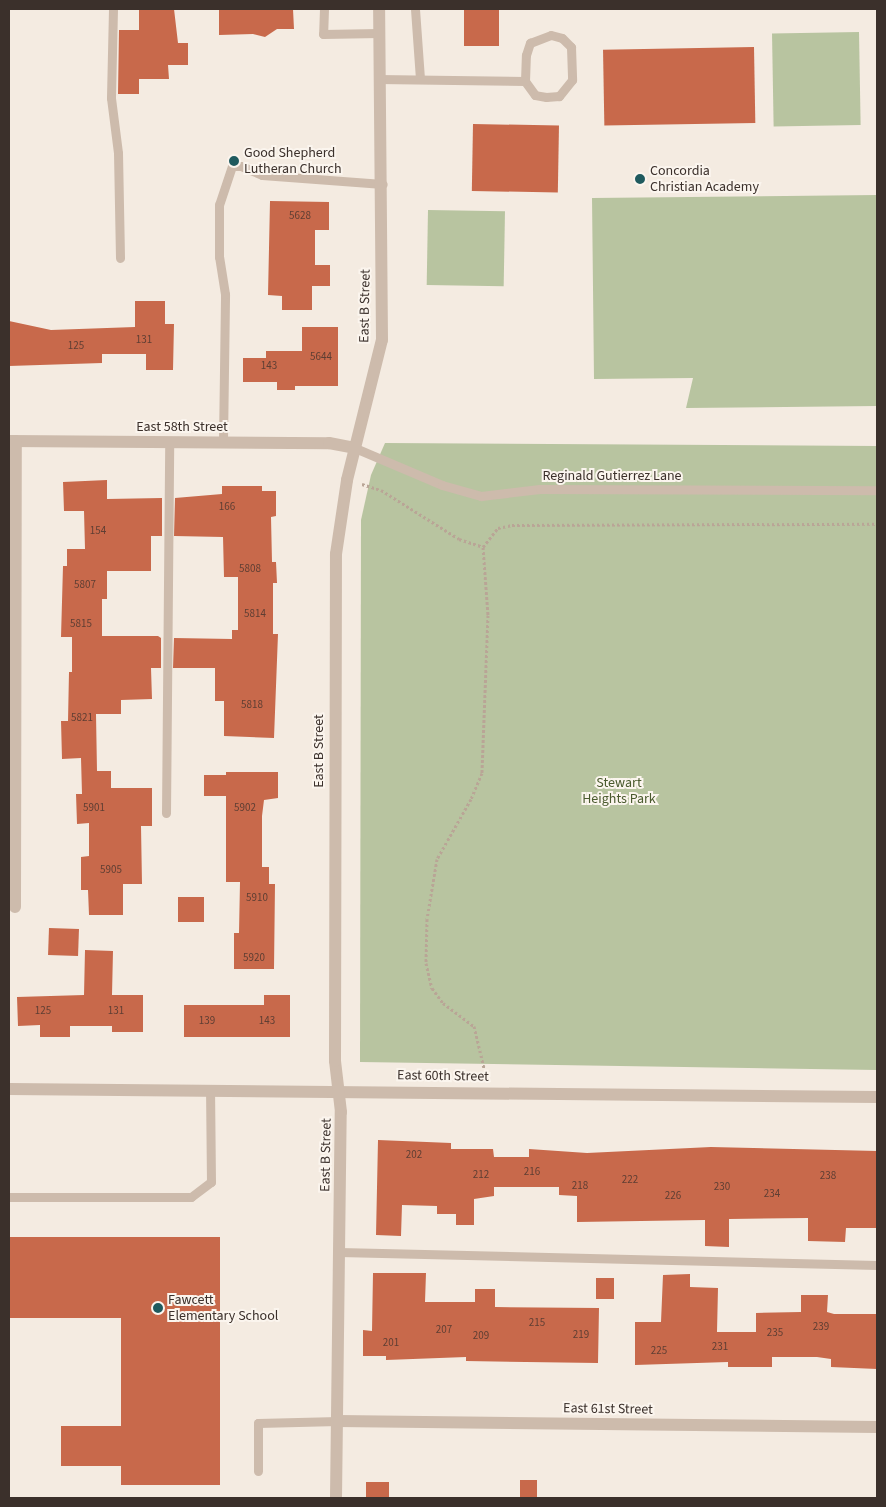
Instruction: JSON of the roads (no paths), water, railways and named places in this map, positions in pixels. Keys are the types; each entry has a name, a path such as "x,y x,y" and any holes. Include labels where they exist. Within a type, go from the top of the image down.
{"street":[{"name":"East B Street","path":"336,1498 341,1112 336,1089 333,786 336,554 347,480 382,340 382,184 378,78 378,9"},
{"name":"East 58th Street","path":"12,441 329,443 355,448"},
{"path":"12,441 14,907"},
{"name":"East 60th Street","path":"9,1089 336,1089 877,1097"},
{"name":"East 61st Street","path":"338,1421 877,1427"}],"lane":[{"path":"112,9 112,98 118,153 120,258"},
{"path":"324,9 323,34 379,32"},
{"path":"415,9 420,79"},
{"path":"551,35 562,38 571,46 572,80 568,89 559,96 535,95 524,81 530,43 551,35"},
{"path":"378,78 463,82 524,81"},
{"path":"223,442 225,294 220,257 219,205 232,166 242,166 262,175 382,184"},
{"path":"166,813 169,442"},
{"name":"Reginald Gutierrez Lane","path":"355,448 442,485 481,496 540,490 877,490"},
{"path":"9,1197 191,1197 211,1182 210,1090"},
{"path":"339,1252 877,1265"},
{"path":"258,1471 258,1423 338,1421"}],"place":[{"name":"Good Shepherd Lutheran Church","path":"234,161"},
{"name":"Concordia Christian Academy","path":"640,179"},
{"name":"Fawcett Elementary School","path":"158,1308"}],"park label":[{"name":"Stewart Heights Park","path":"619,792"}]}
